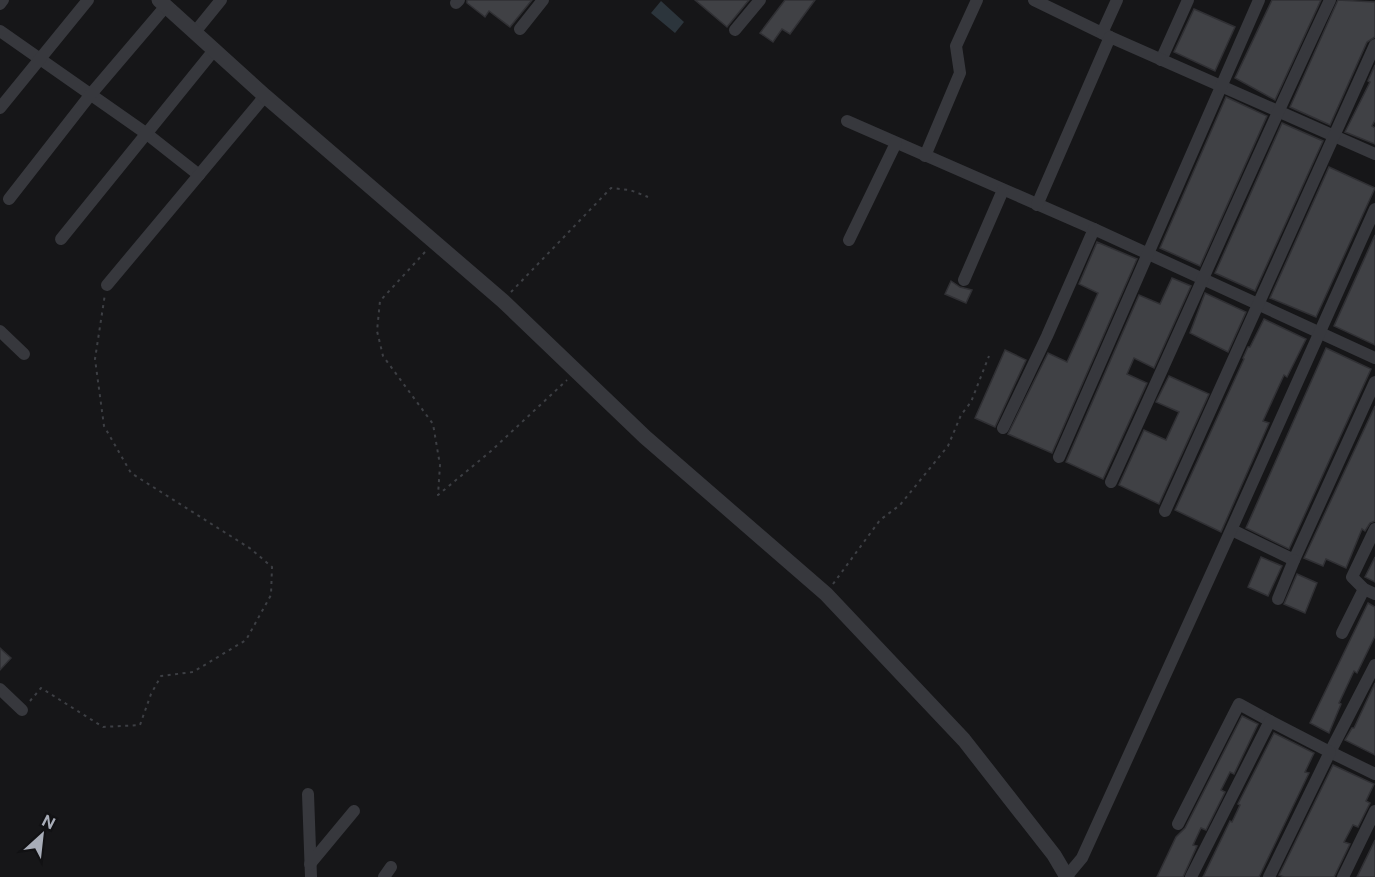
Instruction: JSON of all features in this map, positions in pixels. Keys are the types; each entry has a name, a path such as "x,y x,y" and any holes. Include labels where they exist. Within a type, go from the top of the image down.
{"street":[{"path":"0,4 3,0"},
{"path":"0,108 88,0"},
{"path":"195,32 221,0"},
{"path":"520,29 543,0"},
{"path":"735,30 760,0"},
{"path":"925,156 960,72 956,46 977,0"},
{"path":"1034,0 1161,60 1375,154"},
{"path":"1037,205 1106,35 1117,0"},
{"path":"1161,60 1188,0"},
{"path":"1059,457 1259,0"},
{"path":"1111,482 1278,110 1330,0"},
{"path":"9,199 162,3 265,96 503,301 645,436 826,594 964,740 1054,855 1066,877 1082,858 1375,209"},
{"path":"0,31 147,134 199,175"},
{"path":"1165,511 1375,45"},
{"path":"61,239 215,50"},
{"path":"107,285 265,96"},
{"path":"847,122 1148,253 1375,358"},
{"path":"849,240 896,143"},
{"path":"964,280 1003,190"},
{"path":"1003,428 1094,230"},
{"path":"0,331 24,354"},
{"path":"1278,599 1375,382"},
{"path":"1342,633 1369,592 1352,577 1375,529"},
{"path":"1232,530 1294,560"},
{"path":"1269,877 1375,665"},
{"path":"0,689 22,710"},
{"path":"1178,824 1239,704 1375,774"},
{"path":"1191,877 1270,721"},
{"path":"308,794 311,877"},
{"path":"310,864 354,811"},
{"path":"1343,877 1375,811"}],"path":[{"path":"503,301 611,188 630,190 648,197"},
{"path":"434,241 380,301 377,331 383,356 433,424 440,465 438,495 491,451 578,370"},
{"path":"22,710 41,688 103,727 140,725 160,676 193,672 246,640 271,595 272,567 251,549 130,472 104,426 94,359 107,285"},
{"path":"826,594 880,520 900,504 948,446 961,415 971,402 989,356"}],"shaded area":[{"path":"661,1 684,22 675,33 651,13"}],"building":[{"path":"467,0 532,0 510,27 489,11 485,17 467,3"},
{"path":"695,0 749,0 727,27"},
{"path":"785,0 815,0 790,34 782,29 773,42 760,33"},
{"path":"1272,0 1321,0 1275,100 1235,78"},
{"path":"1338,0 1375,2 1375,37 1367,42 1330,125 1290,107"},
{"path":"1194,9 1235,27 1215,71 1174,52"},
{"path":"1375,65 1375,120 1372,126 1375,128 1375,144 1345,132 1370,82 1368,81"},
{"path":"1226,97 1267,116 1200,266 1160,248"},
{"path":"1282,123 1323,141 1255,291 1215,273"},
{"path":"1329,167 1375,188 1316,317 1270,298"},
{"path":"1375,235 1375,345 1334,326"},
{"path":"1097,242 1137,259 1052,453 1008,434 1048,353 1067,362 1098,293 1079,284"},
{"path":"1172,278 1191,286 1154,368 1134,358 1127,374 1147,383 1103,479 1066,462 1139,295 1160,304"},
{"path":"951,281 960,287 972,290 966,303 945,294"},
{"path":"1205,293 1246,312 1228,352 1190,333"},
{"path":"1264,319 1306,339 1287,377 1284,375 1263,421 1269,423 1221,532 1175,510 1248,347"},
{"path":"1326,348 1371,369 1289,549 1246,528"},
{"path":"1005,350 1026,360 995,427 975,418"},
{"path":"1169,376 1209,394 1159,504 1119,485 1144,430 1166,440 1179,412 1156,402"},
{"path":"1375,406 1375,521 1370,523 1365,531 1362,529 1346,568 1326,559 1323,566 1304,558"},
{"path":"1261,557 1282,566 1268,596 1248,587"},
{"path":"1375,557 1375,582 1365,577"},
{"path":"1297,574 1317,583 1305,613 1284,604"},
{"path":"1368,603 1375,607 1375,636 1357,673 1354,671 1339,703 1341,704 1329,733 1310,723"},
{"path":"0,648 11,658 0,670"},
{"path":"1375,683 1375,755 1345,740 1354,728"},
{"path":"1242,716 1258,724 1234,774 1230,772 1221,790 1225,792 1206,830 1201,828 1193,845 1197,846 1183,877 1157,877 1176,837 1185,828"},
{"path":"1274,733 1314,753 1305,772 1309,773 1259,877 1203,877 1230,821 1232,822 1240,805 1238,804"},
{"path":"1333,765 1374,784 1366,801 1370,803 1358,827 1353,825 1344,842 1350,844 1334,877 1284,877 1279,875"},
{"path":"1375,840 1375,877 1357,877"}]}
